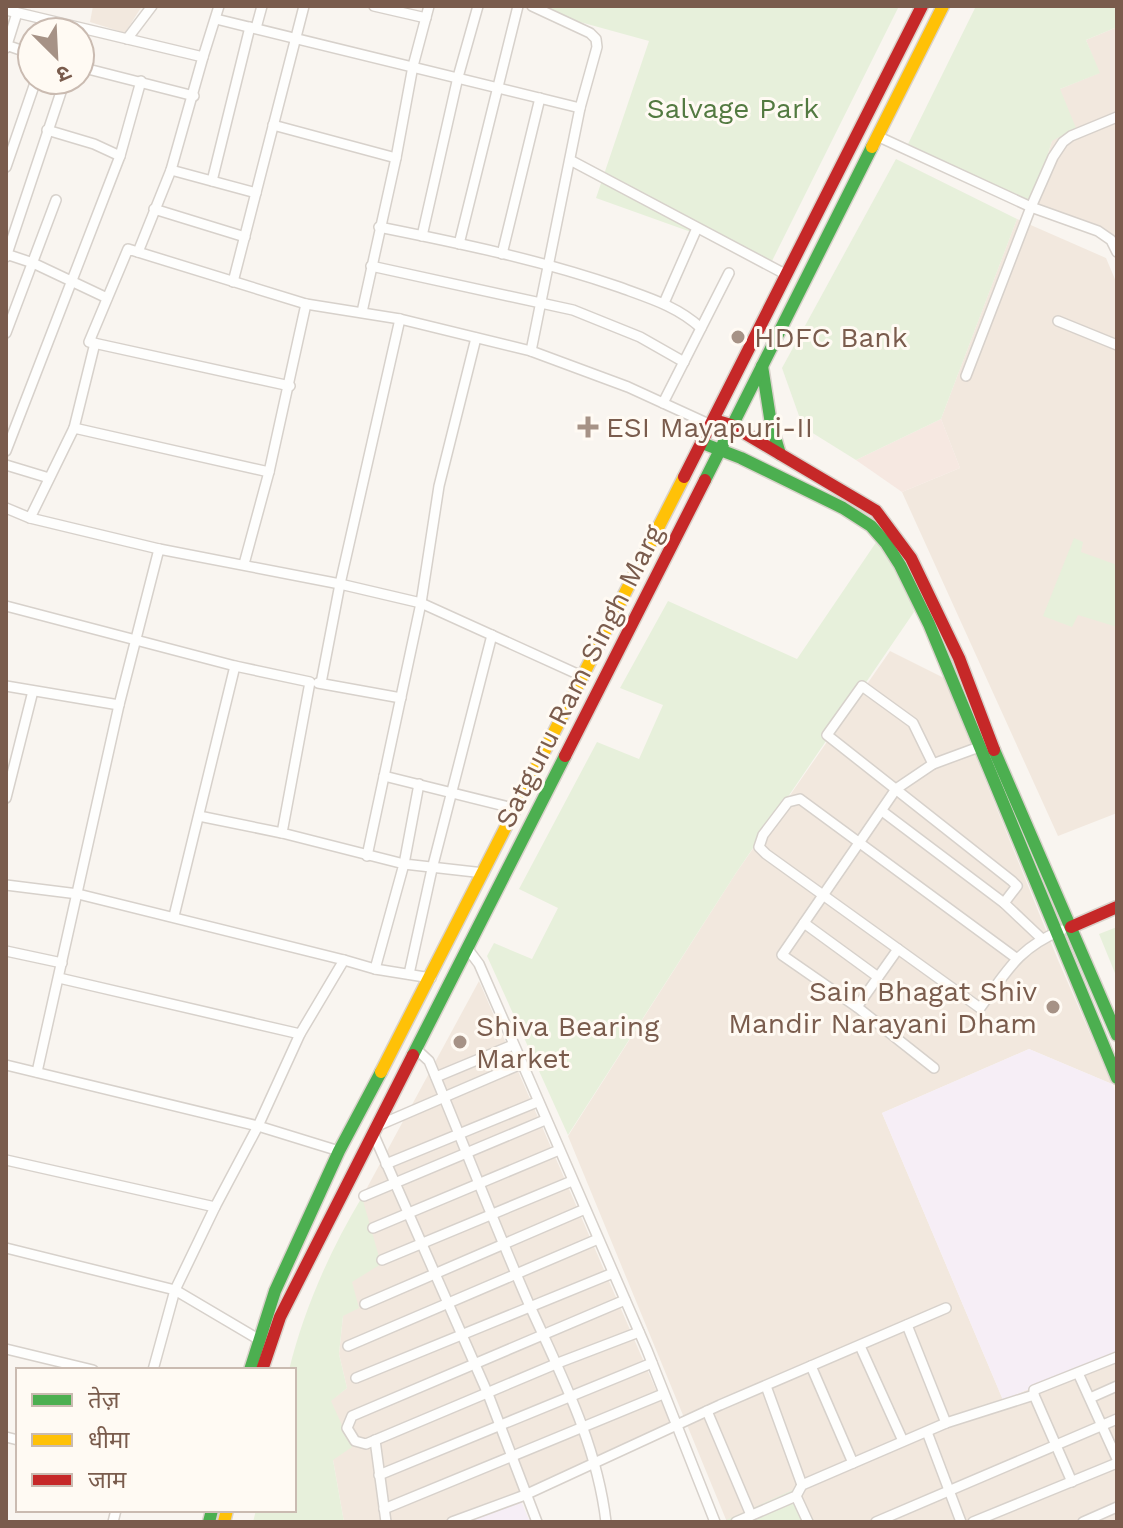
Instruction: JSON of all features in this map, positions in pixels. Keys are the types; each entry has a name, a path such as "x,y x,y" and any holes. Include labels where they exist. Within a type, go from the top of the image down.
{"main road":[{"name":"Satguru Ram Singh Marg","path":"251,1368 275,1291 339,1151 431,978 922,6"},
{"name":"Satguru Ram Singh Marg","path":"263,1368 280,1317 943,6"},
{"path":"762,366 771,424 780,454"},
{"path":"712,422 731,425 876,511 911,558 959,658 1117,1035"},
{"path":"702,443 721,449 856,517 880,534 906,575 1117,1078"},
{"path":"1071,927 1117,907"}],"street":[{"path":"127,39 152,6"},
{"path":"138,252 171,170 219,6"},
{"path":"212,181 253,27 262,6"},
{"path":"233,282 304,6"},
{"path":"374,6 426,18"},
{"path":"362,312 413,66 429,6"},
{"path":"422,236 458,77 478,6"},
{"path":"459,244 518,6"},
{"path":"531,351 580,108 597,47 596,39 590,33 532,6"},
{"path":"6,10 17,13 31,11 203,57"},
{"path":"6,46 17,13"},
{"path":"216,19 580,108"},
{"path":"96,71 194,96"},
{"path":"6,451 120,156 141,81"},
{"path":"6,167 30,96"},
{"path":"59,96 6,255 33,263 107,298"},
{"path":"502,254 540,98"},
{"path":"966,376 1053,157 1063,142 1117,117"},
{"path":"273,125 396,158"},
{"path":"47,130 94,144 120,156"},
{"path":"877,136 1031,207 1098,231 1111,240 1117,252"},
{"path":"570,160 785,274"},
{"path":"171,170 256,193"},
{"path":"6,333 56,200"},
{"path":"154,209 245,237"},
{"path":"379,227 548,266 664,303 685,314 701,328"},
{"path":"664,303 697,228"},
{"path":"290,386 89,342 128,249 306,304 400,319 531,351 712,422"},
{"path":"371,266 541,301 610,323 684,362"},
{"path":"663,403 729,273"},
{"path":"244,564 290,386 306,304"},
{"path":"282,833 400,319"},
{"path":"1058,321 1117,345"},
{"path":"367,856 421,603 439,486 476,338"},
{"path":"30,518 74,428 95,343"},
{"path":"74,428 269,472"},
{"path":"6,465 49,478"},
{"path":"6,508 30,518 159,549 244,564 421,603 584,677"},
{"path":"37,1072 119,705 159,549"},
{"path":"6,606 235,666 401,698"},
{"path":"409,974 432,869 492,635"},
{"path":"174,916 235,666"},
{"path":"6,686 119,705"},
{"path":"933,764 913,723 862,686 827,735 1012,881 1017,886 1004,903"},
{"path":"6,798 33,691"},
{"path":"934,1068 857,1007 782,955 896,789 933,764 979,747"},
{"path":"384,776 517,809"},
{"path":"375,969 404,864 419,784"},
{"path":"1016,958 800,799 788,802 763,835 759,847 980,1008 1016,958 1041,938 1071,927"},
{"path":"882,811 1004,903 1041,938"},
{"path":"199,816 404,864 484,873"},
{"path":"6,885 78,894 375,969 431,978"},
{"path":"804,923 878,977"},
{"path":"467,948 479,964 639,1332 715,1522"},
{"path":"857,1007 898,949"},
{"path":"6,951 62,963"},
{"path":"154,1368 175,1290 258,1126 300,1034 344,960"},
{"path":"59,978 300,1034"},
{"path":"436,1077 513,1045"},
{"path":"416,1049 429,1061 530,1305 558,1363 592,1449 606,1522"},
{"path":"521,1064 444,1096 375,1130 386,1164 488,1394 537,1522"},
{"path":"6,1065 258,1126 339,1151"},
{"path":"386,1164 537,1102"},
{"path":"364,1196 545,1120"},
{"path":"373,1228 559,1150"},
{"path":"6,1160 215,1207"},
{"path":"382,1260 572,1181"},
{"path":"365,1304 585,1209"},
{"path":"348,1346 598,1239"},
{"path":"6,1248 175,1290 258,1339"},
{"path":"356,1378 613,1273"},
{"path":"625,1300 352,1416 347,1428 355,1441 366,1444 639,1332"},
{"path":"452,1522 525,1495 707,1411 946,1308"},
{"path":"907,1325 946,1423"},
{"path":"860,1346 903,1441"},
{"path":"6,1349 85,1368"},
{"path":"1072,1482 1034,1390 1117,1357"},
{"path":"379,1475 652,1363"},
{"path":"811,1366 853,1463"},
{"path":"973,1522 1117,1461 1078,1373"},
{"path":"766,1386 802,1485"},
{"path":"1090,1398 1117,1386"},
{"path":"384,1509 663,1394"},
{"path":"736,1522 796,1496 802,1485 903,1441 946,1423 1034,1395"},
{"path":"707,1411 751,1515"},
{"path":"876,1522 1117,1419"},
{"path":"927,1432 961,1522"},
{"path":"375,1440 386,1522"},
{"path":"796,1496 808,1522"},
{"path":"1083,1522 1117,1507"},
{"path":"999,1511 1004,1522"}],"shaded area":[{"path":"93,6 142,6 125,33 96,24 96,16 91,16"},
{"path":"1117,27 1117,244 1032,204 1052,141 1060,89 1099,73 1086,40"},
{"path":"1017,219 1106,258 1117,284 1117,813 1058,836 902,492 960,468 941,419"},
{"path":"941,419 960,468 902,492 856,460"},
{"path":"890,651 944,678 1058,960 1112,1084 1029,1049 882,1113 1003,1400 1117,1352 1117,1522 727,1522 568,1136 736,873"},
{"path":"479,981 673,1429 462,1522 344,1522 333,1460 330,1401 347,1388 339,1354 362,1197"},
{"path":"1029,1049 1112,1084 1117,1096 1117,1352 1003,1400 882,1113"},
{"path":"520,1499 530,1522 466,1522"}],"green space":[{"name":"Salvage Park","path":"540,6 899,6 772,261 596,198 649,41 569,19"},
{"path":"976,6 1117,6 1117,27 1086,40 1100,73 1060,89 1076,128 1052,141 1032,204 908,144"},
{"path":"896,159 1017,219 941,419 856,460 803,427 782,368"},
{"path":"879,538 898,556 914,612 736,873 568,1135 487,956 494,943 532,959 558,908 519,889 597,742 639,759 663,705 620,688 668,601 797,659"},
{"path":"1074,538 1083,542 1081,552 1117,565 1117,627 1078,615 1072,627 1043,616"},
{"path":"1117,927 1117,978 1099,934"},
{"path":"362,1197 381,1264 352,1282 359,1308 343,1316 339,1354 347,1388 331,1401 352,1447 333,1460 344,1522 253,1522 256,1512 296,1512 296,1368 290,1368 319,1280"},
{"path":"795,1489 810,1522 726,1520"}],"traffic: fast":[{"path":"705,480 872,147"},
{"path":"762,366 771,424 780,454"},
{"path":"702,443 741,458 843,508 871,526 886,543 929,624 1117,1078"},
{"path":"994,750 1117,1035"},
{"path":"413,1055 565,756"},
{"path":"251,1368 275,1291 339,1151 381,1072"},
{"path":"209,1522 212,1512"}],"traffic: slow":[{"path":"872,147 943,6"},
{"path":"381,1072 684,477"},
{"path":"224,1522 226,1512"}],"traffic: jam":[{"path":"684,477 922,6"},
{"path":"714,420 731,425 876,511 911,558 959,658 994,750"},
{"path":"565,756 705,480"},
{"path":"1071,927 1117,907"},
{"path":"263,1368 280,1317 413,1055"}],"place":[{"name":"HDFC Bank","path":"738,337"},
{"name":"ESI Mayapuri-II","path":"588,427"},
{"name":"Sain Bhagat Shiv Mandir Narayani Dham","path":"1053,1007"},
{"name":"Shiva Bearing Market","path":"460,1042"}]}
